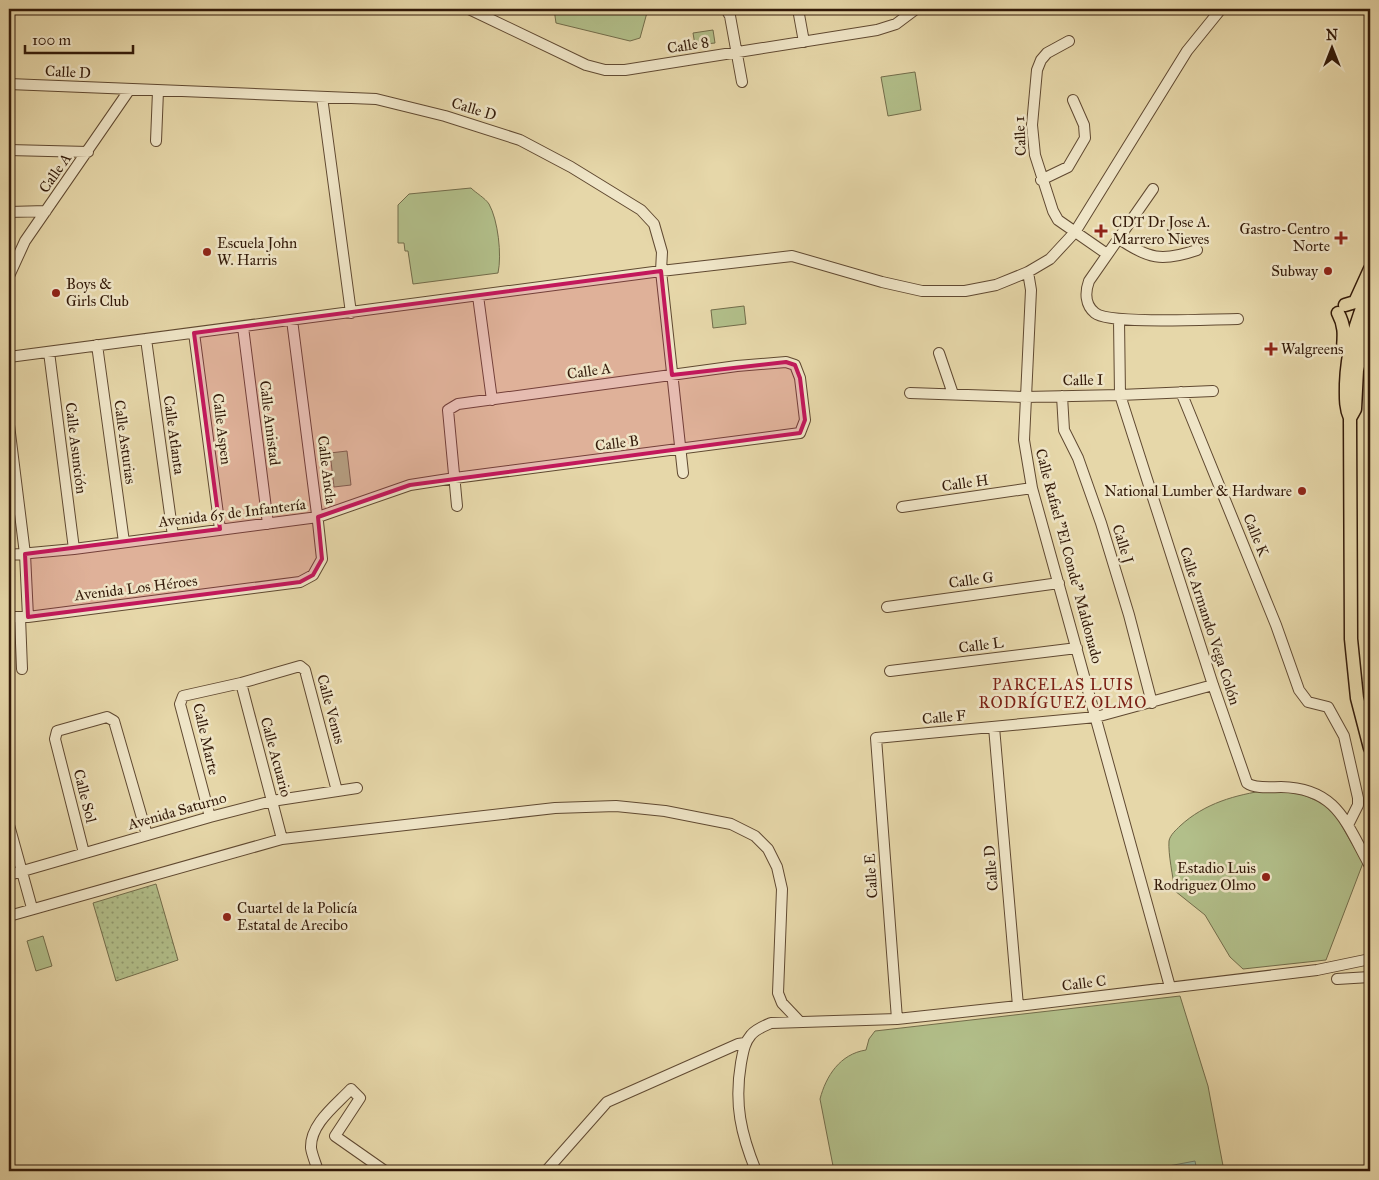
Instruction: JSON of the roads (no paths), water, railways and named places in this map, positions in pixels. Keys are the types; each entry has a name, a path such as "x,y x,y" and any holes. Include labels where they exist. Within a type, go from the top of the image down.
{"main road":[{"path":"1347,369 1342,359 1345,331 1342,309 1355,302 1370,269"},
{"path":"1370,289 1359,313 1349,348 1346,409 1350,418 1351,638 1357,698 1370,748"},
{"path":"1350,418 1355,410 1357,370 1370,317"}],"street":[{"name":"Calle 8","path":"469,9 489,13 586,65 604,70 625,70 877,30 896,24 916,9"},
{"path":"726,9 730,16 742,82"},
{"path":"798,9 804,42"},
{"path":"9,357 661,271 792,256 882,282 922,291 965,290 996,285 1028,272 1050,259 1075,232 1187,51 1221,9"},
{"name":"Calle 1","path":"1069,41 1047,53 1041,60 1037,70 1032,125 1035,155 1041,180 1058,220 1107,254"},
{"name":"Calle D","path":"9,84 376,99 509,135 548,154 641,210 654,224 662,252 661,271 683,474"},
{"name":"Calle A","path":"9,276 25,242 130,90"},
{"path":"156,141 158,90"},
{"path":"322,97 351,313"},
{"path":"1041,180 1068,167 1085,138 1084,125 1073,100"},
{"path":"9,150 88,152"},
{"path":"1153,189 1089,281 1086,290 1089,306 1096,313 1119,320 1238,319"},
{"path":"9,212 46,212"},
{"path":"1118,238 1134,249 1150,256 1179,256 1197,250"},
{"name":"Calle Rafael \"El Conde\" Maldonado","path":"1028,272 1031,290 1024,440 1032,488 1170,987"},
{"path":"457,506 448,410 458,404 492,400 478,296"},
{"name":"Calle Ancla","path":"267,587 300,582 313,575 322,559 292,320"},
{"name":"Calle Armando Vega Colón","path":"1119,320 1120,395 1213,685 1247,783 1256,786 1298,787 1327,799 1334,804 1348,825 1370,866"},
{"name":"Calle Amistad","path":"243,327 268,524"},
{"name":"Calle Aspen","path":"194,333 220,529"},
{"name":"Calle Atlanta","path":"146,339 172,536"},
{"name":"Calle Asturias","path":"97,345 124,542"},
{"name":"Calle Asunción","path":"49,352 74,548"},
{"path":"939,352 953,394"},
{"name":"Calle A","path":"492,400 737,366 786,362 795,365 800,378 806,420 800,433 783,436"},
{"name":"Calle I","path":"910,394 1062,396 1213,391"},
{"name":"Calle K","path":"1181,392 1276,625 1299,690 1308,702 1328,707 1344,736 1358,798 1358,805 1348,825"},
{"name":"Calle J","path":"1062,396 1064,430 1078,458 1101,523 1129,615 1152,703"},
{"path":"9,425 25,554 22,669"},
{"name":"Calle B","path":"455,478 783,436"},
{"name":"Avenida 65 de Infantería","path":"9,555 318,517 410,485 455,478"},
{"name":"Calle H","path":"902,507 1032,488"},
{"name":"Calle G","path":"887,607 1059,583"},
{"name":"Avenida Los Héroes","path":"9,617 24,617 267,587"},
{"name":"Calle L","path":"890,671 1077,648"},
{"name":"Calle Venus","path":"241,683 300,666 305,670 337,791"},
{"name":"Calle Acuario","path":"241,683 282,839"},
{"name":"Calle Marte","path":"210,817 180,704 183,696 241,683"},
{"name":"Calle F","path":"882,737 1096,717 1213,685"},
{"name":"Calle Sol","path":"84,853 55,739 57,731 107,717 114,721 147,835"},
{"name":"Calle D","path":"994,727 1018,1006"},
{"name":"Calle E","path":"882,737 876,738 897,1019"},
{"name":"Avenida Saturno","path":"9,875 272,801 357,788"},
{"path":"9,916 282,839 555,808 616,806 665,811 731,824 755,836 768,849 777,867 782,889 778,993 782,1003 800,1022"},
{"path":"9,826 32,908"},
{"name":"Calle C","path":"745,1043 760,1028 771,1024 897,1019 1018,1006 1317,970 1370,959"},
{"path":"1336,979 1370,977"},
{"path":"546,1171 608,1102 738,1044 745,1043 738,1080 738,1115 745,1144 756,1171"},
{"path":"318,1171 311,1148 313,1135 321,1120 351,1089 360,1098 335,1136 385,1171"}],"place":[{"name":"CDT Dr Jose A. Marrero Nieves","path":"1101,231"},
{"name":"Gastro-Centro Norte","path":"1341,238"},
{"name":"Escuela John W. Harris","path":"207,252"},
{"name":"Subway","path":"1328,271"},
{"name":"Boys & Girls Club","path":"56,293"},
{"name":"Walgreens","path":"1271,349"},
{"name":"National Lumber & Hardware","path":"1302,491"},
{"name":"Estadio Luis Rodriguez Olmo","path":"1266,877"},
{"name":"Cuartel de la Policía Estatal de Arecibo","path":"227,917"}],"district":[{"name":"PARCELAS LUIS RODRÍGUEZ OLMO","path":"1063,693"}]}
